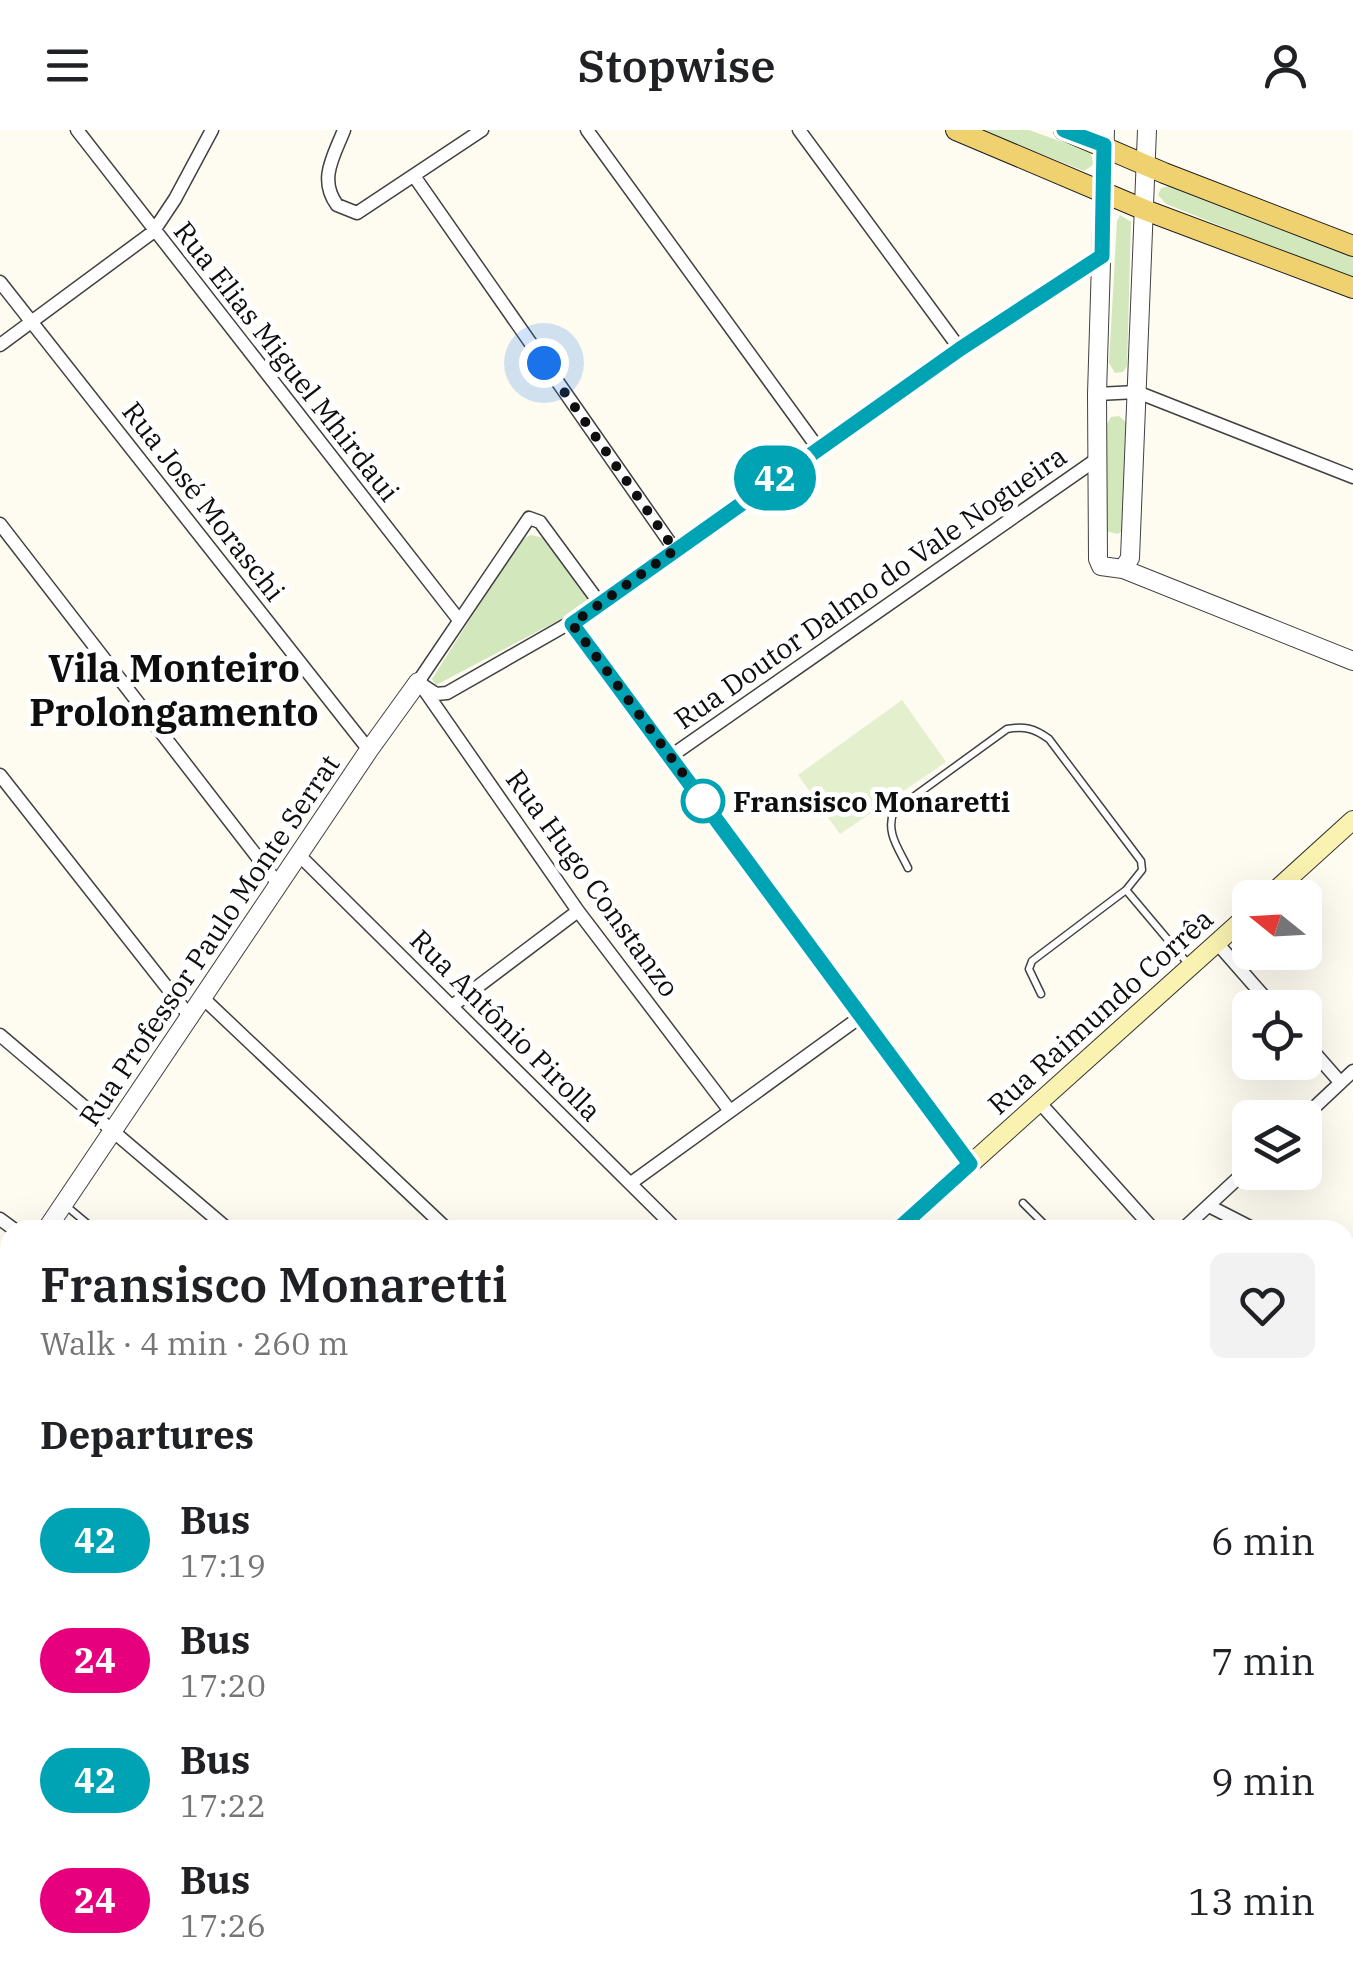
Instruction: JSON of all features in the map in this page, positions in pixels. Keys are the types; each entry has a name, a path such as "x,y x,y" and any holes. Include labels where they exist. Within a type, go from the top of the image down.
{"main road":[{"path":"956,130 1145,210 1353,288"},
{"path":"1064,130 1105,137 1164,174 1353,246"},
{"path":"1287,880 1353,820"},
{"name":"Rua Raimundo Corrêa","path":"908,1220 1232,929"}],"street":[{"name":"Rua Elias Miguel Mhirdaui","path":"77,130 459,620"},
{"path":"0,345 153,232 175,200 212,130"},
{"path":"344,130 328,172 329,193 336,205 357,212 470,134 482,130"},
{"path":"587,130 818,448"},
{"path":"799,130 960,349"},
{"path":"1123,569 1130,558 1148,130"},
{"path":"1105,137 1097,394 1098,559 1102,566 1123,569 1353,661"},
{"path":"414,176 675,550"},
{"path":"601,605 540,522 529,518 418,682 436,694 447,693 572,624 601,605 818,448 960,349 1102,256"},
{"name":"Rua José Moraschi","path":"0,282 369,750"},
{"path":"1097,394 1137,392 1353,477"},
{"name":"Rua Doutor Dalmo do Vale Nogueira","path":"671,756 1098,459"},
{"path":"0,524 279,885"},
{"path":"572,624 970,1164"},
{"name":"Rua Professor Paulo Monte Serrat","path":"53,1220 418,682"},
{"name":"Rua Hugo Constanzo","path":"418,682 578,911 730,1111"},
{"path":"0,775 191,1018"},
{"name":"Rua Antônio Pirolla","path":"300,856 667,1220"},
{"path":"452,1006 578,911"},
{"path":"1217,942 1258,990"},
{"path":"204,999 437,1220"},
{"path":"631,1183 860,1018"},
{"path":"0,1035 217,1220"},
{"path":"1322,1061 1340,1082"},
{"path":"1321,1100 1353,1071"},
{"path":"1040,1103 1145,1220"},
{"path":"1193,1220 1232,1184"},
{"path":"1209,1206 1236,1220"}],"lane":[{"path":"908,868 891,833 894,811 1006,730 1022,726 1049,739 1141,861 1138,878 1126,890 1032,961 1029,970 1041,994"},
{"path":"1126,890 1191,966"},
{"path":"1023,1203 1040,1220"},
{"path":"63,1204 83,1220"}],"green space":[{"path":"981,130 1029,130 1090,152 1094,164 1084,171"},
{"path":"1169,186 1353,257 1353,279 1166,204 1158,195 1161,188"},
{"path":"1120,215 1131,222 1127,366 1123,372 1115,373 1109,363"},
{"path":"1119,416 1126,422 1124,530 1118,534 1105,531 1104,526 1107,424 1111,417"},
{"path":"531,535 545,538 587,593 584,607 436,685 432,679 520,541"},
{"path":"902,700 946,762 840,834 798,775"}],"bus line":[{"name":"42","path":"908,1220 970,1164 572,624 960,349 1102,256 1104,145 1064,130"}],"place":[{"name":"Fransisco Monaretti","path":"703,801"}],"district":[{"name":"Vila Monteiro Prolongamento","path":"174,689"}],"route":[{"path":"544,363 675,550 572,624 713,814 703,801"}]}
